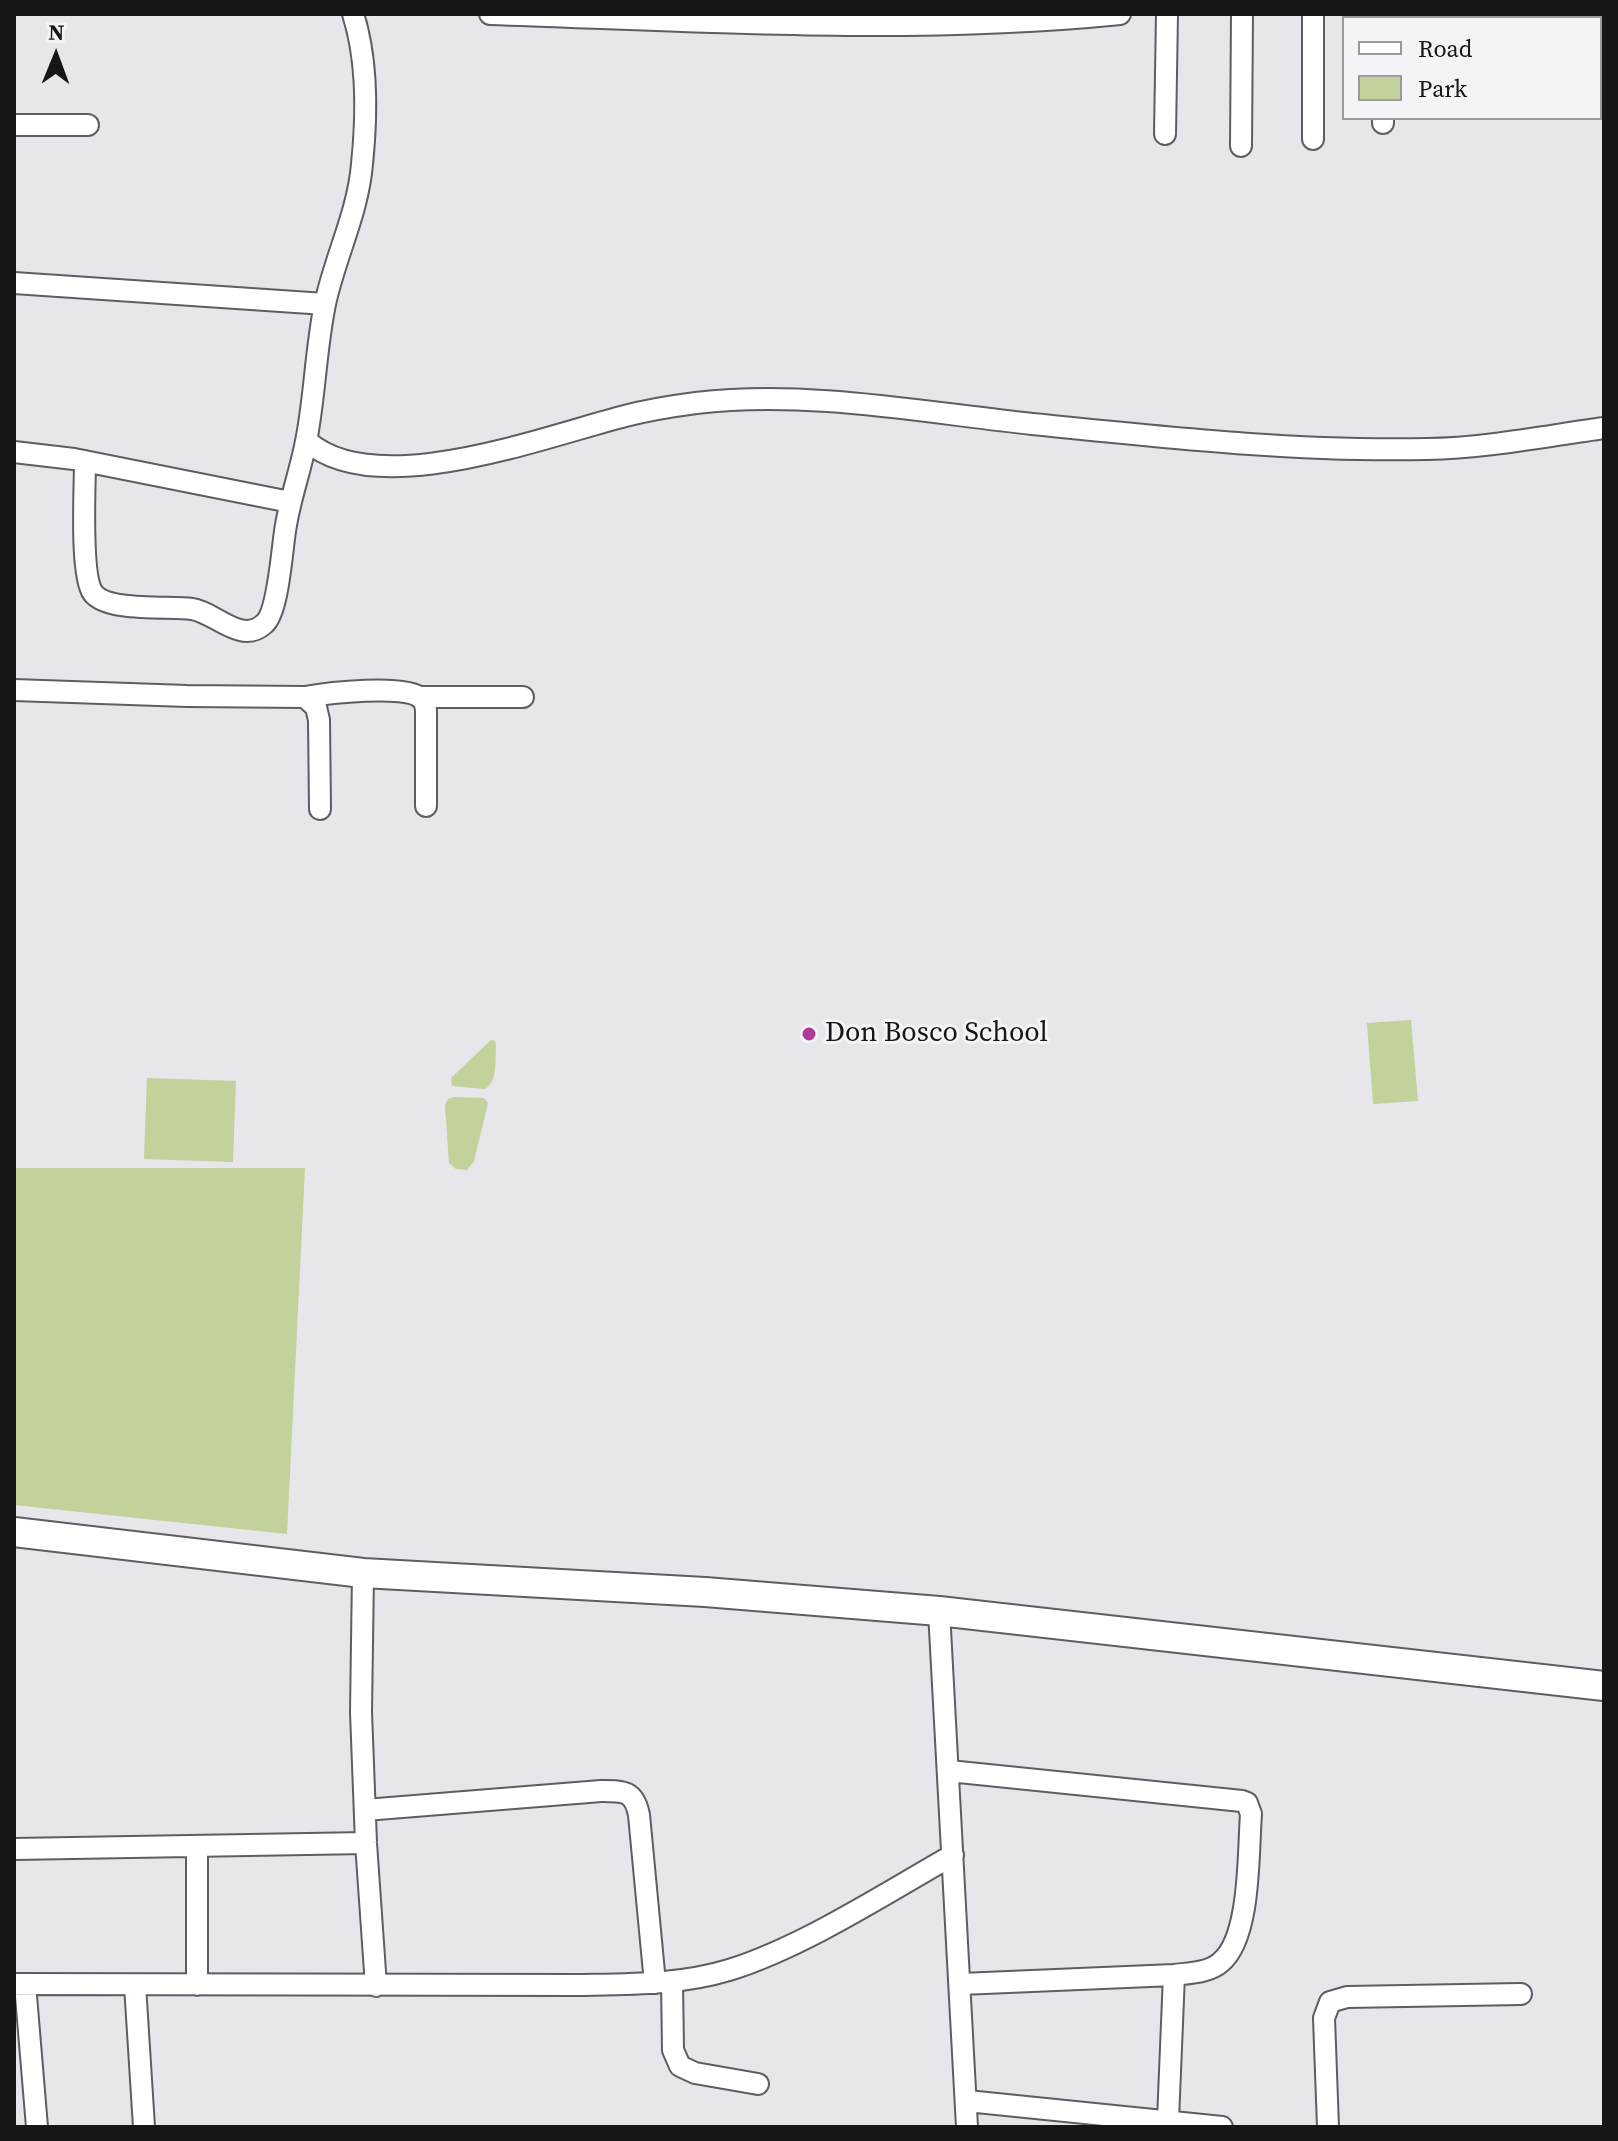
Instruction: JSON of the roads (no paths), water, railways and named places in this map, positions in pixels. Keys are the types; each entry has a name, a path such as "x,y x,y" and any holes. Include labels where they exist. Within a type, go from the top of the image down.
{"street":[{"path":"85,461 87,582 93,594 102,601 137,607 194,609 235,630 256,629 265,624 270,616 290,502 307,441 325,304 355,205 362,169 365,127 363,70 353,14"},
{"path":"490,14 877,25 1060,20 1120,14"},
{"path":"1165,134 1167,14"},
{"path":"1241,146 1242,14"},
{"path":"1313,14 1313,139"},
{"path":"14,125 88,125"},
{"path":"14,283 325,304"},
{"path":"307,441 317,450 351,463 439,463 539,442 626,415 694,403 748,398 805,399 1252,443 1359,448 1429,449 1508,442 1604,428"},
{"path":"14,452 85,461 290,502"},
{"path":"14,690 187,696 305,697 350,691 399,692 419,697 523,697"},
{"path":"305,697 316,707 319,720 320,809"},
{"path":"419,697 426,710 426,806"},
{"path":"14,1532 363,1573 705,1592 939,1611 1604,1686"},
{"path":"363,1573 361,1712 376,1986"},
{"path":"939,1611 967,2127"},
{"path":"949,1771 1242,1801 1247,1803 1251,1814 1244,1901 1232,1951 1219,1965 1174,1975 961,1984"},
{"path":"365,1810 601,1791 629,1794 635,1800 639,1815 673,2050 680,2066 695,2073 758,2084"},
{"path":"14,1849 366,1843"},
{"path":"197,1847 197,1985"},
{"path":"37,2127 20,1984 376,1986 664,1982 731,1969 784,1947 953,1855"},
{"path":"1168,2120 1174,1975"},
{"path":"135,1985 144,2127"},
{"path":"1328,2127 1324,2018 1330,2002 1347,1997 1521,1994"},
{"path":"967,2101 1222,2127"}],"place":[{"name":"Don Bosco School","path":"809,1034"}]}
